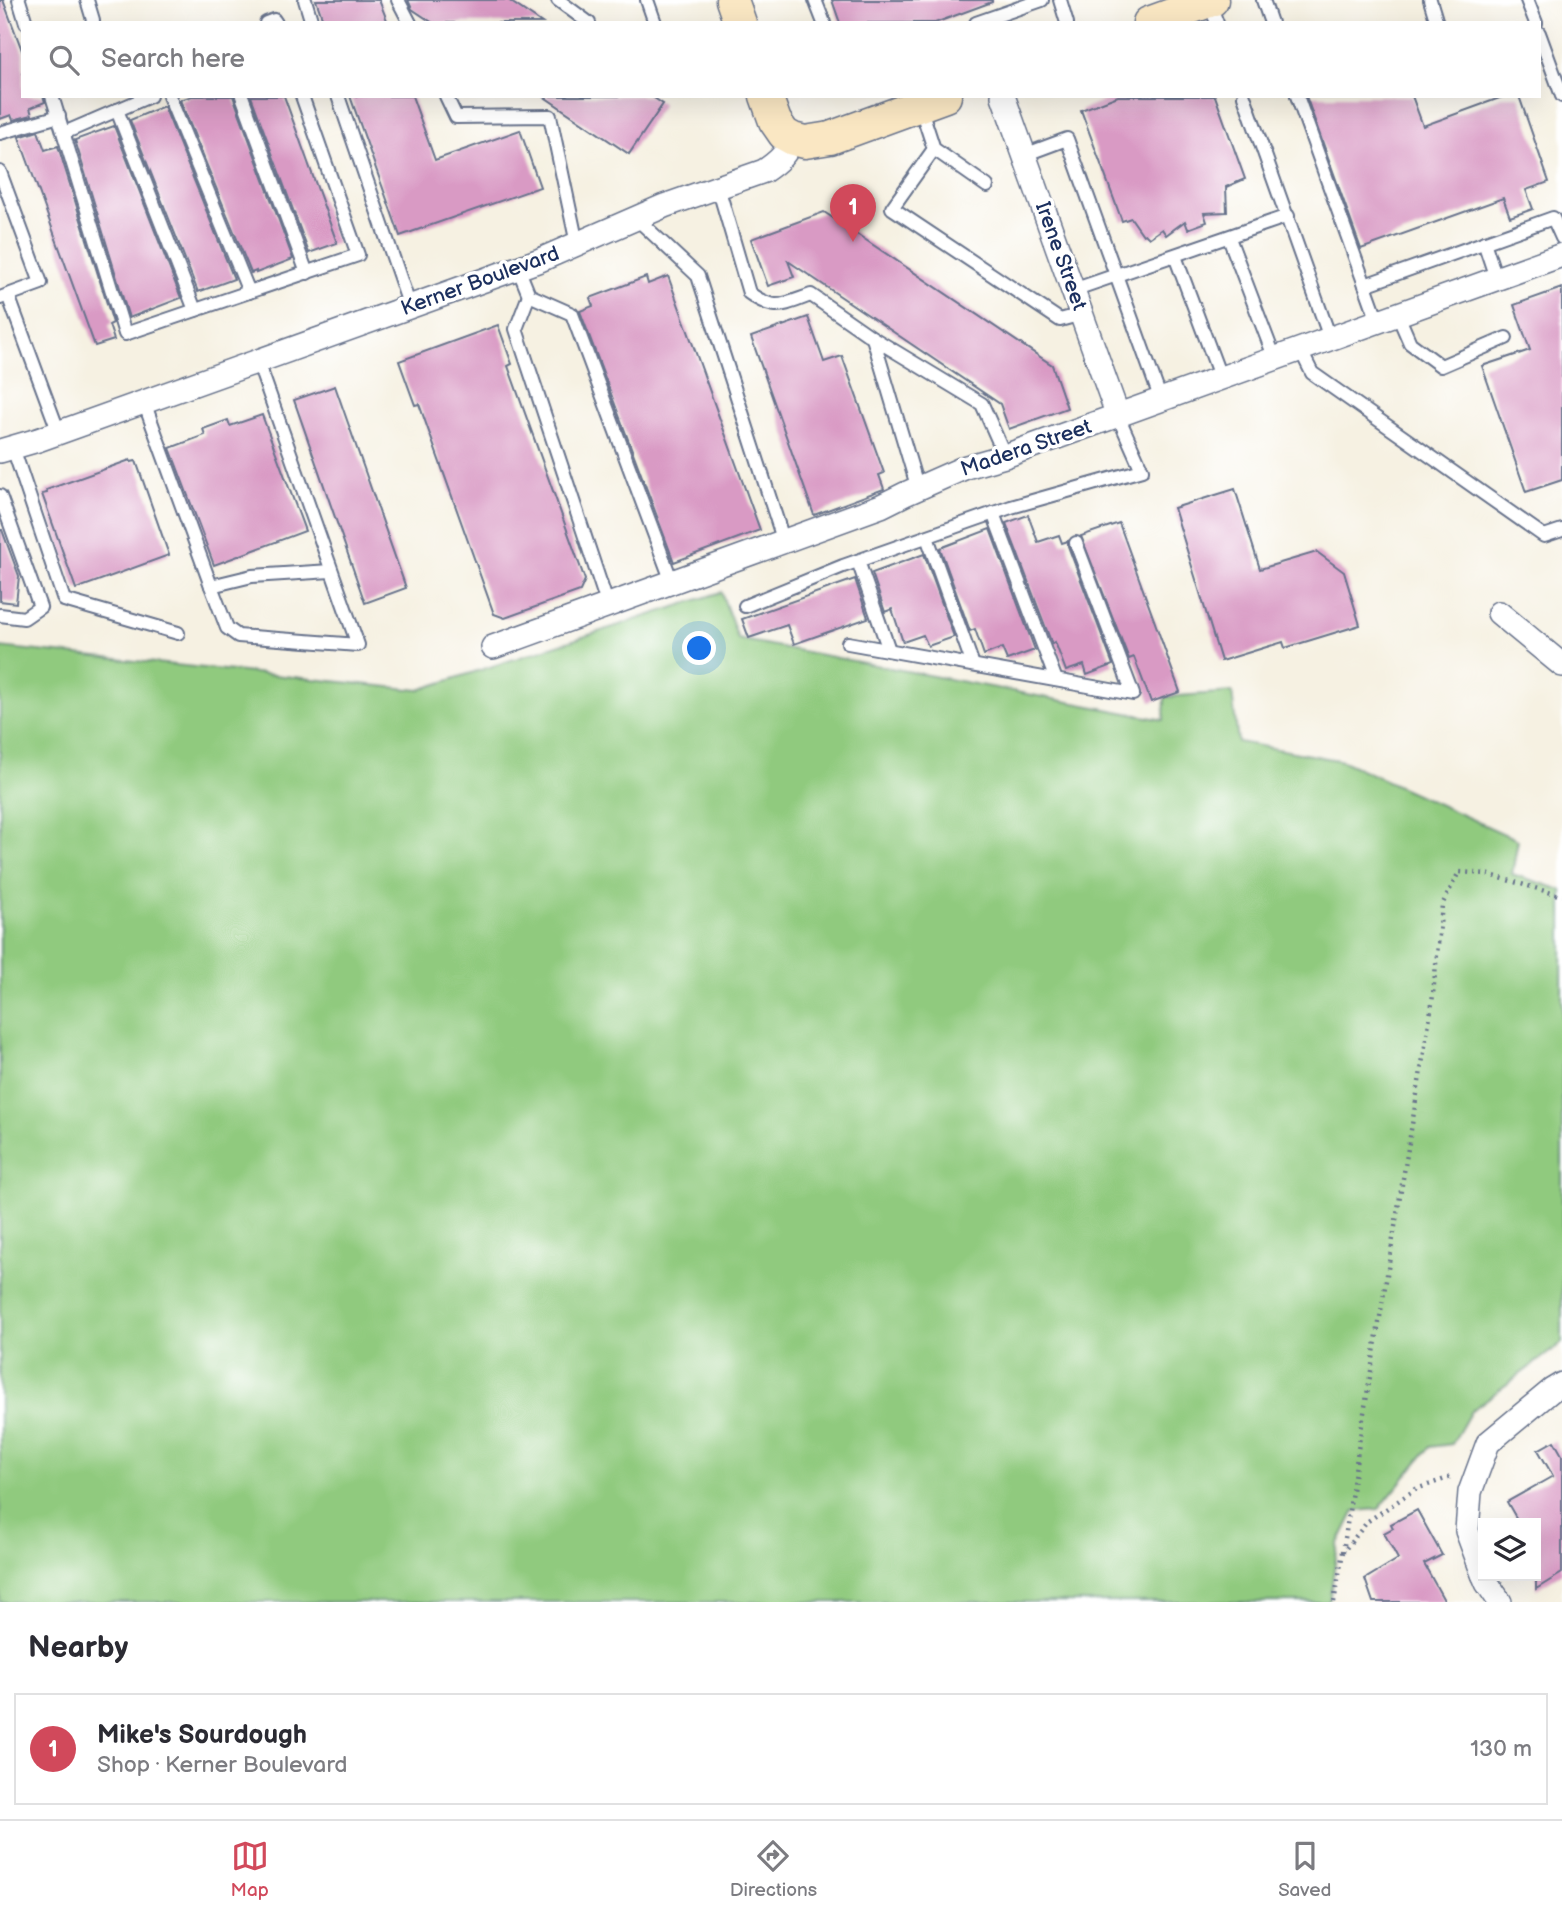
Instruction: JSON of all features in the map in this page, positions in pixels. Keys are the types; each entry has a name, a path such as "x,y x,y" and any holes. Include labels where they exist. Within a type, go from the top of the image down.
{"street":[{"path":"732,0 739,21"},
{"path":"1161,16 1213,8"},
{"path":"767,98 784,134 805,142 830,138 932,101"},
{"name":"Irene Street","path":"1004,98 1118,416"},
{"name":"Kerner Boulevard","path":"6,449 59,433 518,268 636,218 764,171 786,154 793,139"},
{"name":"Madera Street","path":"493,647 881,506 966,467 1118,416 1562,255"},
{"path":"1499,613 1562,665"},
{"path":"1478,1560 1466,1531 1470,1492 1488,1443 1562,1384"},
{"path":"1486,1581 1500,1602"}],"lane":[{"path":"19,0 25,21"},
{"path":"87,0 93,20"},
{"path":"305,0 312,21"},
{"path":"398,0 409,21"},
{"path":"558,0 586,21"},
{"path":"647,0 654,21"},
{"path":"815,0 823,21"},
{"path":"982,21 1042,0"},
{"path":"1060,0 1067,21"},
{"path":"1263,0 1270,21"},
{"path":"1430,0 1436,21"},
{"path":"1527,0 1535,21"},
{"path":"1541,38 1562,96"},
{"path":"53,98 125,334 358,256 303,98"},
{"path":"64,133 145,98"},
{"path":"170,98 248,292"},
{"path":"243,98 307,273"},
{"path":"339,98 410,307"},
{"path":"447,98 456,117 550,116 577,244"},
{"path":"1245,98 1330,338"},
{"path":"1298,98 1365,285 1387,317 1410,343 1441,366 1506,338"},
{"path":"932,101 934,149 892,208 1060,320 1082,314"},
{"path":"117,110 195,310"},
{"path":"0,133 59,117"},
{"path":"1024,155 1067,139 1161,400"},
{"path":"934,149 987,186"},
{"path":"0,172 41,284 4,297 59,433"},
{"path":"718,187 748,293 763,303 778,306 811,296 873,338 982,404 1005,456"},
{"path":"1073,290 1288,216"},
{"path":"636,218 698,276 784,542"},
{"path":"1365,285 1552,218 1562,238"},
{"path":"1229,238 1275,359"},
{"path":"1484,242 1496,278"},
{"path":"1175,257 1221,379"},
{"path":"518,268 529,295 516,328 608,606"},
{"path":"529,295 572,314 672,583"},
{"path":"873,338 918,489"},
{"path":"1300,349 1312,373 1544,536 1562,530"},
{"path":"144,402 227,628 237,636 358,645 258,362"},
{"path":"746,606 858,561 993,513 1142,470 1118,416"},
{"path":"6,449 64,600 178,633"},
{"path":"0,496 40,607 24,618 0,615"},
{"path":"993,513 1056,680"},
{"path":"927,537 974,665"},
{"path":"848,643 1133,694 1076,543"},
{"path":"858,561 889,650"},
{"path":"211,586 252,576 331,570"}],"path":[{"path":"1335,1602 1432,1004 1442,905 1459,872 1487,874 1562,896"},
{"path":"1343,1552 1368,1521 1416,1489 1478,1468"}],"green space":[{"path":"721,592 738,639 1164,720 1165,697 1232,692 1238,742 1343,761 1518,840 1512,874 1562,890 1562,1343 1471,1411 1452,1444 1430,1447 1379,1509 1355,1511 1338,1545 1329,1602 0,1602 0,647 419,690"}],"building":[{"path":"0,0 3,0 21,48 21,98 44,98 45,102 30,108 32,115 13,120 11,115 0,119"},
{"path":"316,0 379,0 387,21 323,21"},
{"path":"408,0 508,0 539,21 430,21 412,9"},
{"path":"832,0 992,0 940,21 839,21"},
{"path":"234,98 293,259 251,273 180,100"},
{"path":"252,98 285,98 337,243 309,253"},
{"path":"351,98 413,98 435,160 520,130 540,187 400,236"},
{"path":"546,98 654,98 663,104 629,154"},
{"path":"1113,98 1216,98 1245,179 1226,187 1227,212 1204,213 1207,222 1188,229 1185,221 1166,235 1162,229 1149,238 1143,235 1131,218 1122,221 1081,110"},
{"path":"1307,98 1413,98 1423,126 1500,98 1520,98 1549,182 1526,190 1533,209 1510,217 1503,198 1361,249"},
{"path":"164,106 234,279 198,292 130,120"},
{"path":"114,126 181,298 129,318 75,140"},
{"path":"38,131 45,150 58,146 113,323 109,325 114,340 95,346 19,137"},
{"path":"824,212 1052,365 1067,408 1009,429 1000,404 788,261 794,277 768,286 751,239"},
{"path":"668,276 760,530 674,562 580,311 593,306 590,298 646,277 648,284"},
{"path":"1562,288 1562,480 1526,492 1482,366 1530,350 1514,305"},
{"path":"808,317 824,362 842,356 884,473 879,475 884,489 814,515 751,337"},
{"path":"498,325 512,364 508,366 585,580 580,591 505,618 494,614 419,404 415,405 399,361"},
{"path":"335,386 406,588 365,603 294,400"},
{"path":"262,415 305,531 214,565 170,448 205,435 203,429 228,420 230,426"},
{"path":"130,460 136,461 169,555 76,589 42,494 47,493 46,490"},
{"path":"1235,489 1260,569 1317,552 1344,572 1360,625 1285,648 1283,642 1221,661 1174,508"},
{"path":"1028,515 1038,542 1059,535 1062,543 1068,541 1113,665 1087,675 1084,665 1066,671 1055,642 1052,644 1006,523"},
{"path":"1119,523 1180,692 1151,702 1134,657 1129,659 1081,536"},
{"path":"990,529 1035,650 1007,660 1002,648 984,655 975,629 970,631 940,548"},
{"path":"0,530 19,576 16,603 0,601"},
{"path":"924,554 954,637 928,646 923,635 903,642 892,609 885,612 872,573"},
{"path":"855,579 868,618 794,644 787,625 749,638 742,619"},
{"path":"1554,1441 1562,1455 1562,1573 1536,1589 1536,1581 1541,1581 1541,1518 1516,1518 1507,1502 1553,1476 1538,1450"},
{"path":"1417,1510 1442,1555 1424,1564 1445,1602 1373,1602 1365,1579 1398,1559 1384,1533 1393,1528 1391,1524"}],"place":[{"name":"Mike's Sourdough","path":"853,242"}]}
